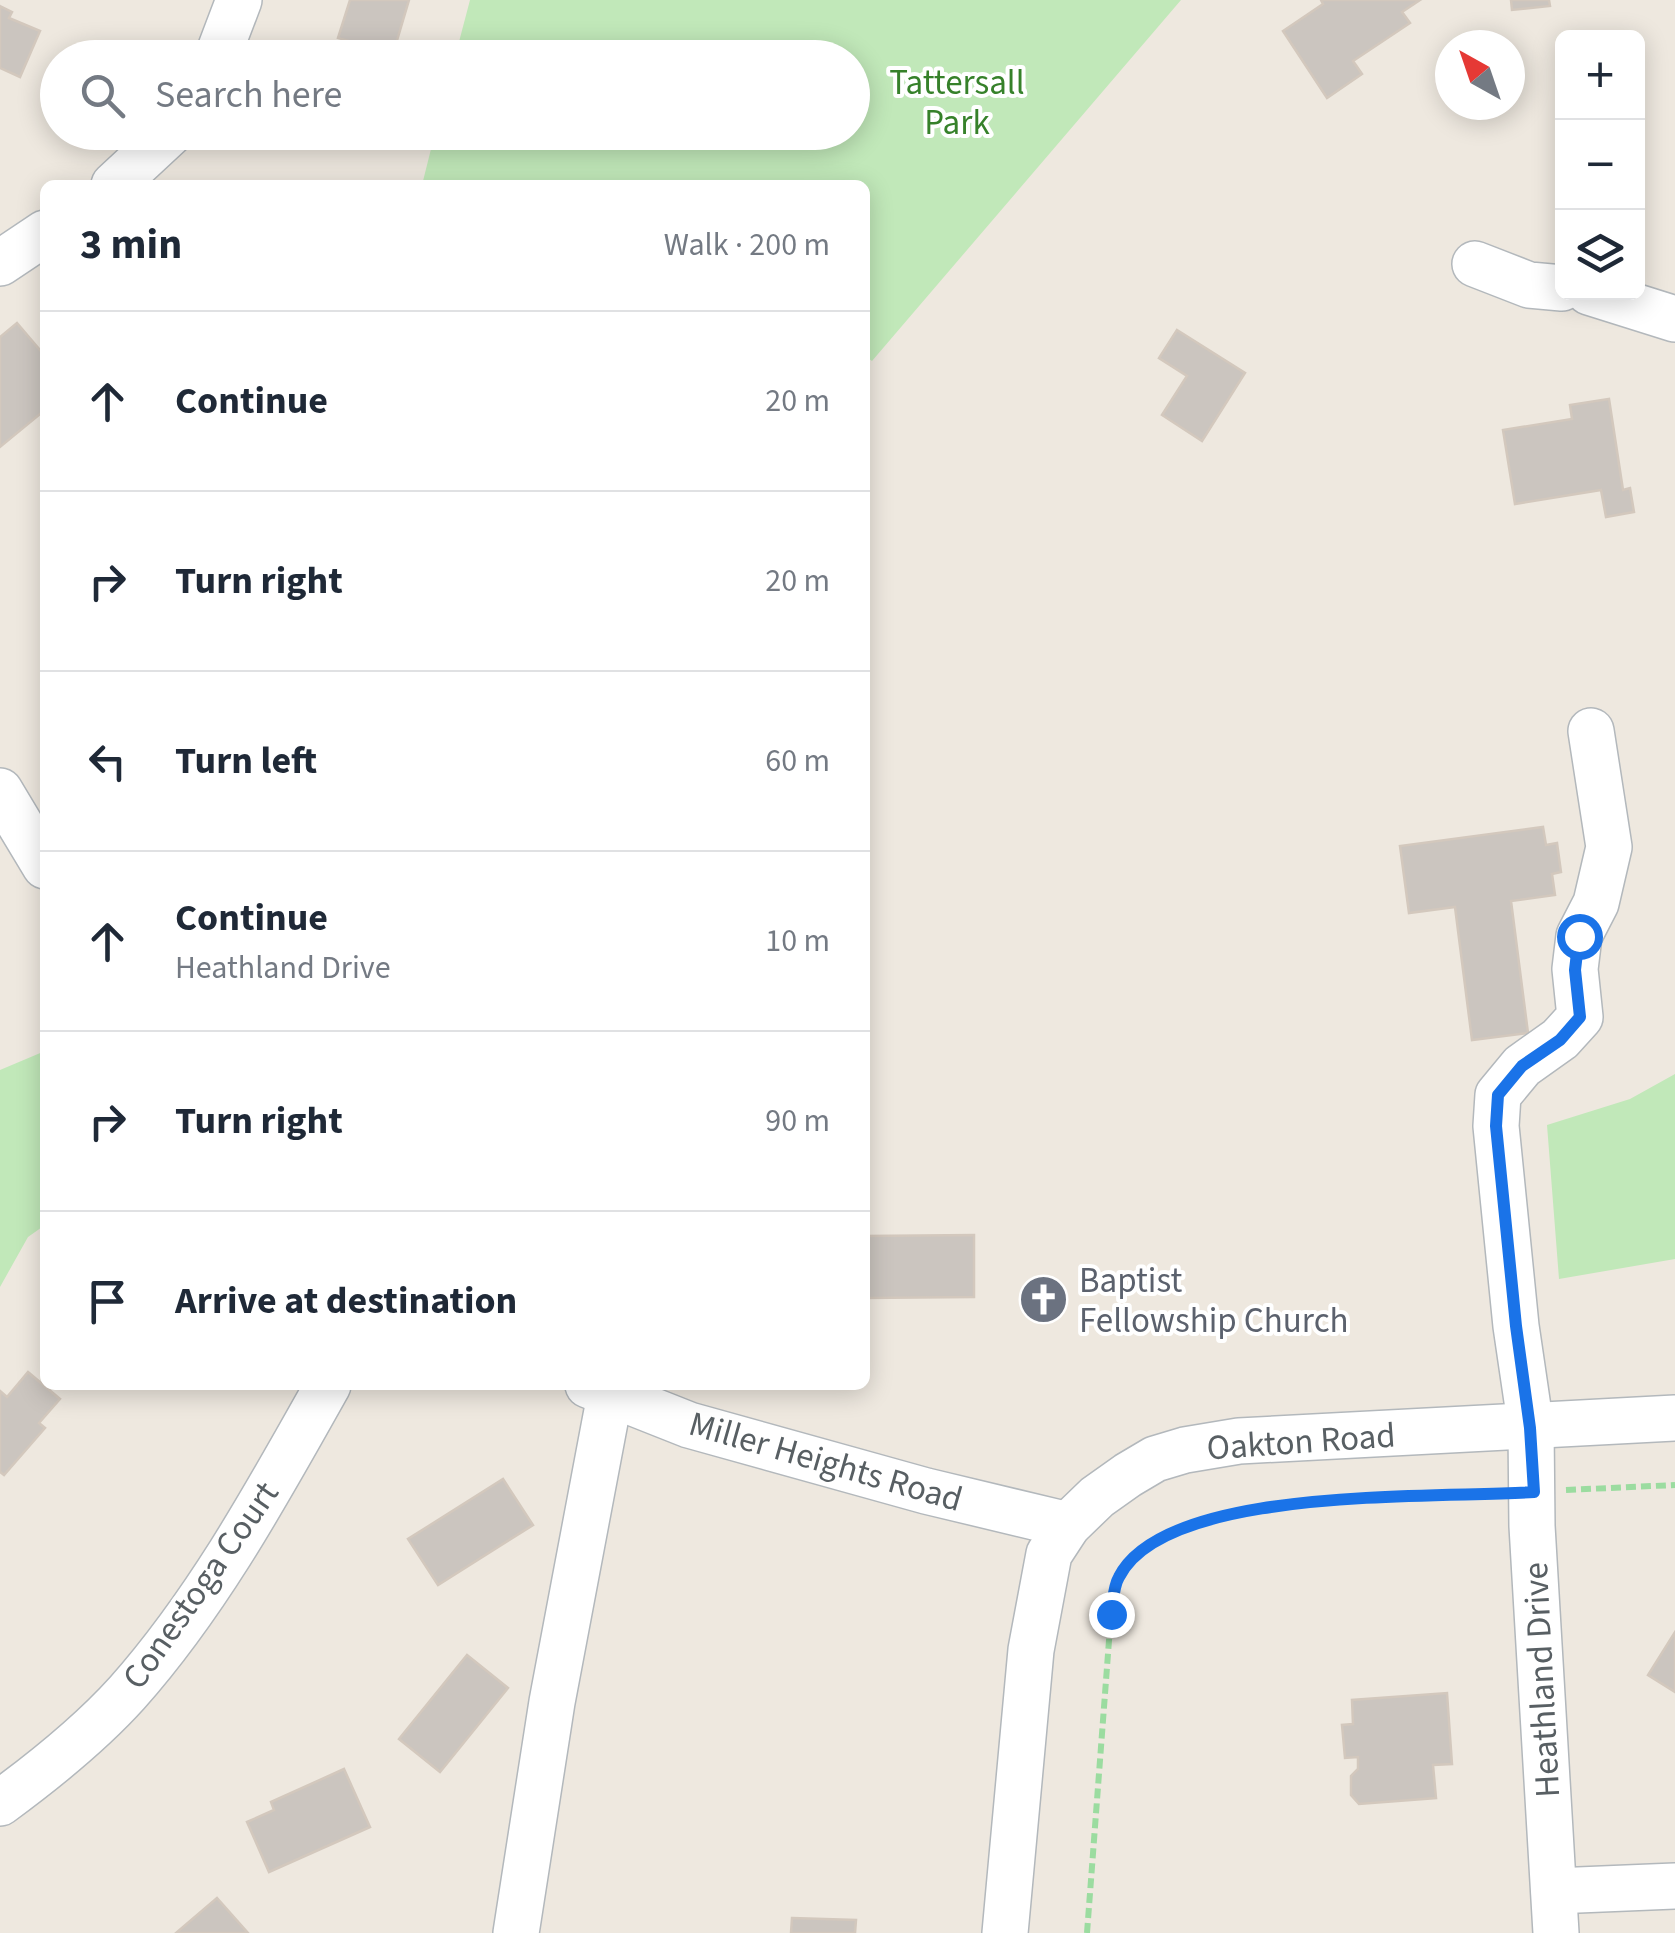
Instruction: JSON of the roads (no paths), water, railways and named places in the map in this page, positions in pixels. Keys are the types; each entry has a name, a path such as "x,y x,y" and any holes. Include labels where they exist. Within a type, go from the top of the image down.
{"street":[{"path":"224,40 238,0"},
{"path":"119,180 152,150"},
{"path":"0,263 40,236"},
{"path":"1475,264 1530,285 1555,287"},
{"path":"1615,300 1675,319"},
{"name":"Heathland Drive","path":"1555,1912 1533,1545 1530,1428 1496,1126 1498,1095 1522,1066 1560,1040 1580,1017 1575,970 1579,936 1596,903 1609,847 1592,731"},
{"path":"0,791 40,858"},
{"name":"Conestoga Court","path":"0,1803 83,1736 127,1693 172,1636 227,1555 325,1390"},
{"path":"516,1933 599,1390"},
{"name":"Miller Heights Road","path":"599,1390 707,1430 926,1491 1068,1525"},
{"name":"Oakton Road","path":"1006,1933 1032,1650 1049,1554 1068,1525 1096,1498 1155,1459 1239,1440 1675,1418"},
{"path":"1555,1912 1675,1886"}],"place":[{"name":"Baptist Fellowship Church","path":"1044,1300"}],"park label":[{"name":"Tattersall Park","path":"957,102"}]}
